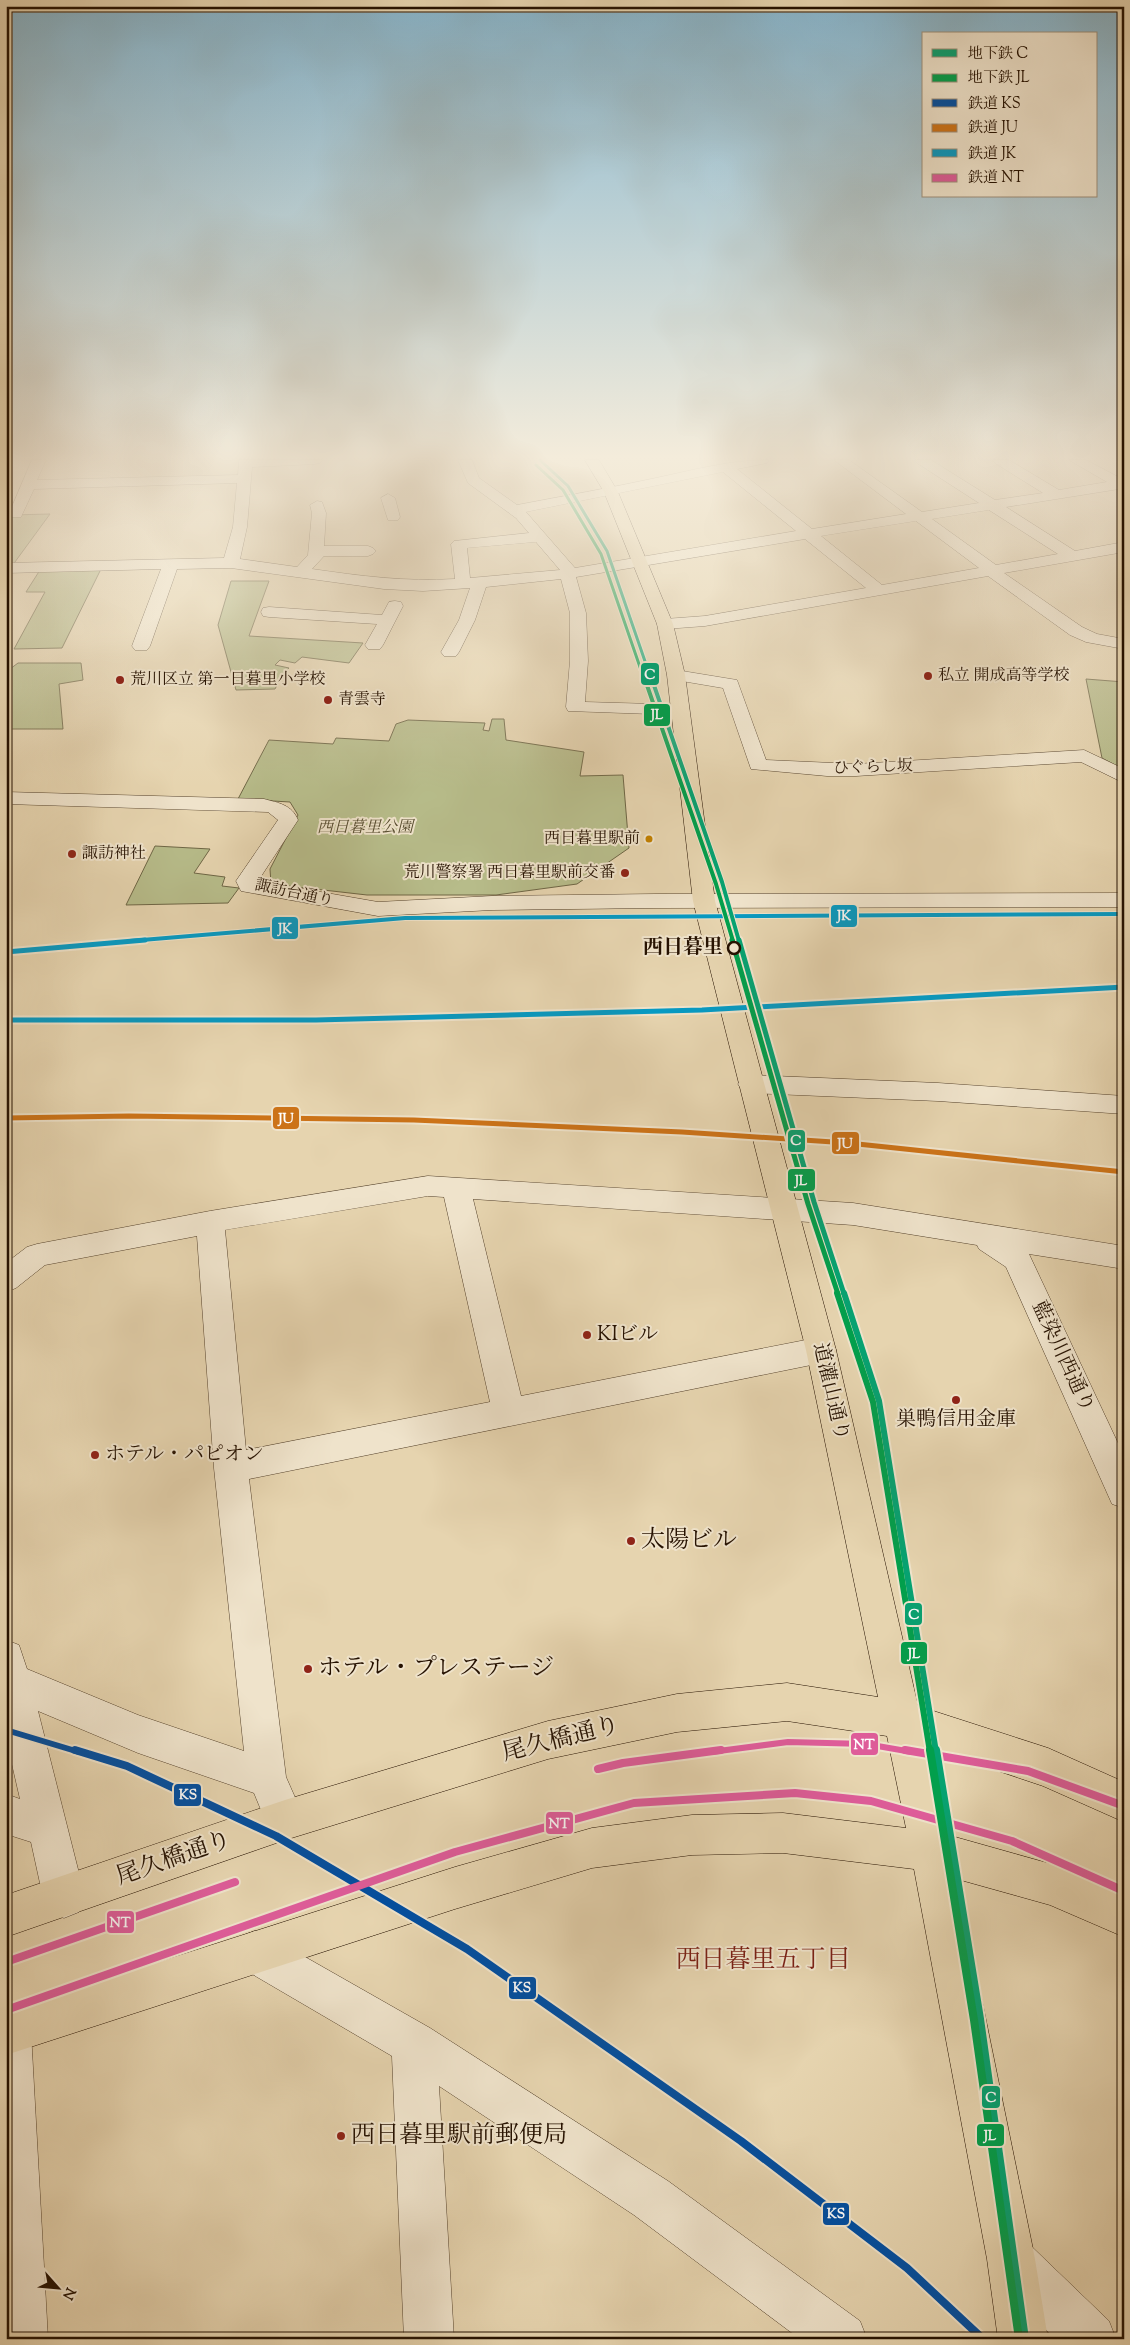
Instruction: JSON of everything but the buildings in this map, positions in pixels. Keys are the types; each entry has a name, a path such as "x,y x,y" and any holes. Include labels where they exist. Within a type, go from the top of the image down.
{"main road":[{"name":"道灌山通り","path":"644,569 665,624 676,675 704,900 821,1350 904,1720 1011,2259 1024,2339"},
{"name":"尾久橋通り","path":"6,1916 286,1820 548,1740 677,1713 787,1702 904,1720 1048,1768 1124,1802"},
{"path":"8,2032 455,1888 592,1848 692,1835 776,1832 931,1851 1050,1885 1124,1916"}],"street":[{"path":"141,646 169,569"},
{"path":"275,569 403,586 472,583 590,569"},
{"path":"300,573 303,569"},
{"path":"450,652 467,620 472,583 467,569"},
{"path":"566,569 569,573 578,613 579,661 575,706 680,709"},
{"path":"853,569 880,591"},
{"path":"665,624 705,621 1001,569"},
{"path":"993,571 1076,631 1092,638 1124,644"},
{"path":"374,645 388,620 403,586"},
{"path":"269,612 388,620"},
{"name":"ひぐらし坂","path":"676,675 731,684 758,765 856,770 1084,756 1124,778"},
{"name":"諏訪台通り","path":"6,798 264,805 282,811 286,814 288,820 247,881 248,886 353,906 378,909 492,903 704,900"},
{"path":"704,900 1124,900"},
{"path":"752,1084 918,1091 1124,1105"},
{"path":"6,1280 37,1255 210,1222 428,1186 853,1214 1124,1258"},
{"path":"456,1188 509,1412"},
{"path":"210,1222 231,1468 267,1778 286,1820"},
{"name":"藍染川西通り","path":"982,1236 1017,1259 1124,1493"},
{"path":"231,1468 821,1350"},
{"path":"8,1672 138,1734 267,1778"},
{"path":"8,1672 64,1897"},
{"path":"6,1814 48,1828"},
{"path":"255,1952 414,2044 651,2198 842,2339"},
{"path":"8,2032 23,2339"},
{"path":"414,2044 429,2339"},
{"path":"1011,2259 1091,2339"}],"green space":[{"path":"101,569 62,648 14,649 45,592 26,592 40,570"},
{"path":"231,581 269,581 249,636 363,643 349,663 302,657 295,663 280,660 275,665 289,668 283,674 275,689 236,690 218,625"},
{"path":"18,663 81,663 83,680 59,684 63,729 6,729 6,672"},
{"path":"1086,679 1124,682 1124,770 1102,758"},
{"name":"西日暮里公園","path":"492,719 504,719 506,740 584,752 580,776 623,775 629,848 577,884 496,895 367,895 271,884 270,869 298,815 290,802 238,799 269,740 333,744 336,738 389,741 396,724 408,720 485,723 483,730 489,731"},
{"path":"155,846 210,849 194,873 225,877 222,886 239,888 228,903 126,905"}],"metro line":[{"name":"JL","path":"606,569 716,884 808,1204 873,1402 974,2020 1019,2339"},
{"name":"C","path":"613,569 722,882 814,1202 879,1401 980,2019 1025,2339"}],"rail line":[{"name":"JK","path":"6,952 405,918 1124,914"},
{"name":"JK","path":"6,1020 316,1020 702,1010 1124,987"},
{"name":"JU","path":"6,1118 129,1116 414,1120 682,1132 848,1143 1124,1172"},
{"name":"KS","path":"6,1730 127,1766 276,1836 467,1949 741,2141 907,2268 983,2339"},
{"name":"NT","path":"598,1769 623,1763 788,1742 866,1744 1028,1771 1124,1806"},
{"name":"NT","path":"6,2010 455,1852 634,1803 795,1793 871,1801 1012,1841 1124,1891"},
{"name":"NT","path":"6,1962 235,1882"}],"place":[{"name":"私立 開成高等学校","path":"928,676"},
{"name":"荒川区立 第一日暮里小学校","path":"120,680"},
{"name":"青雲寺","path":"328,700"},
{"name":"西日暮里駅前","path":"649,839"},
{"name":"諏訪神社","path":"72,854"},
{"name":"荒川警察署 西日暮里駅前交番","path":"625,873"},
{"name":"西日暮里","path":"734,948"},
{"name":"KIビル","path":"587,1335"},
{"name":"巣鴨信用金庫","path":"956,1400"},
{"name":"ホテル・パピオン","path":"95,1455"},
{"name":"太陽ビル","path":"631,1541"},
{"name":"ホテル・プレステージ","path":"308,1669"},
{"name":"西日暮里駅前郵便局","path":"341,2136"}],"district":[{"name":"西日暮里五丁目","path":"763,1961"}]}
